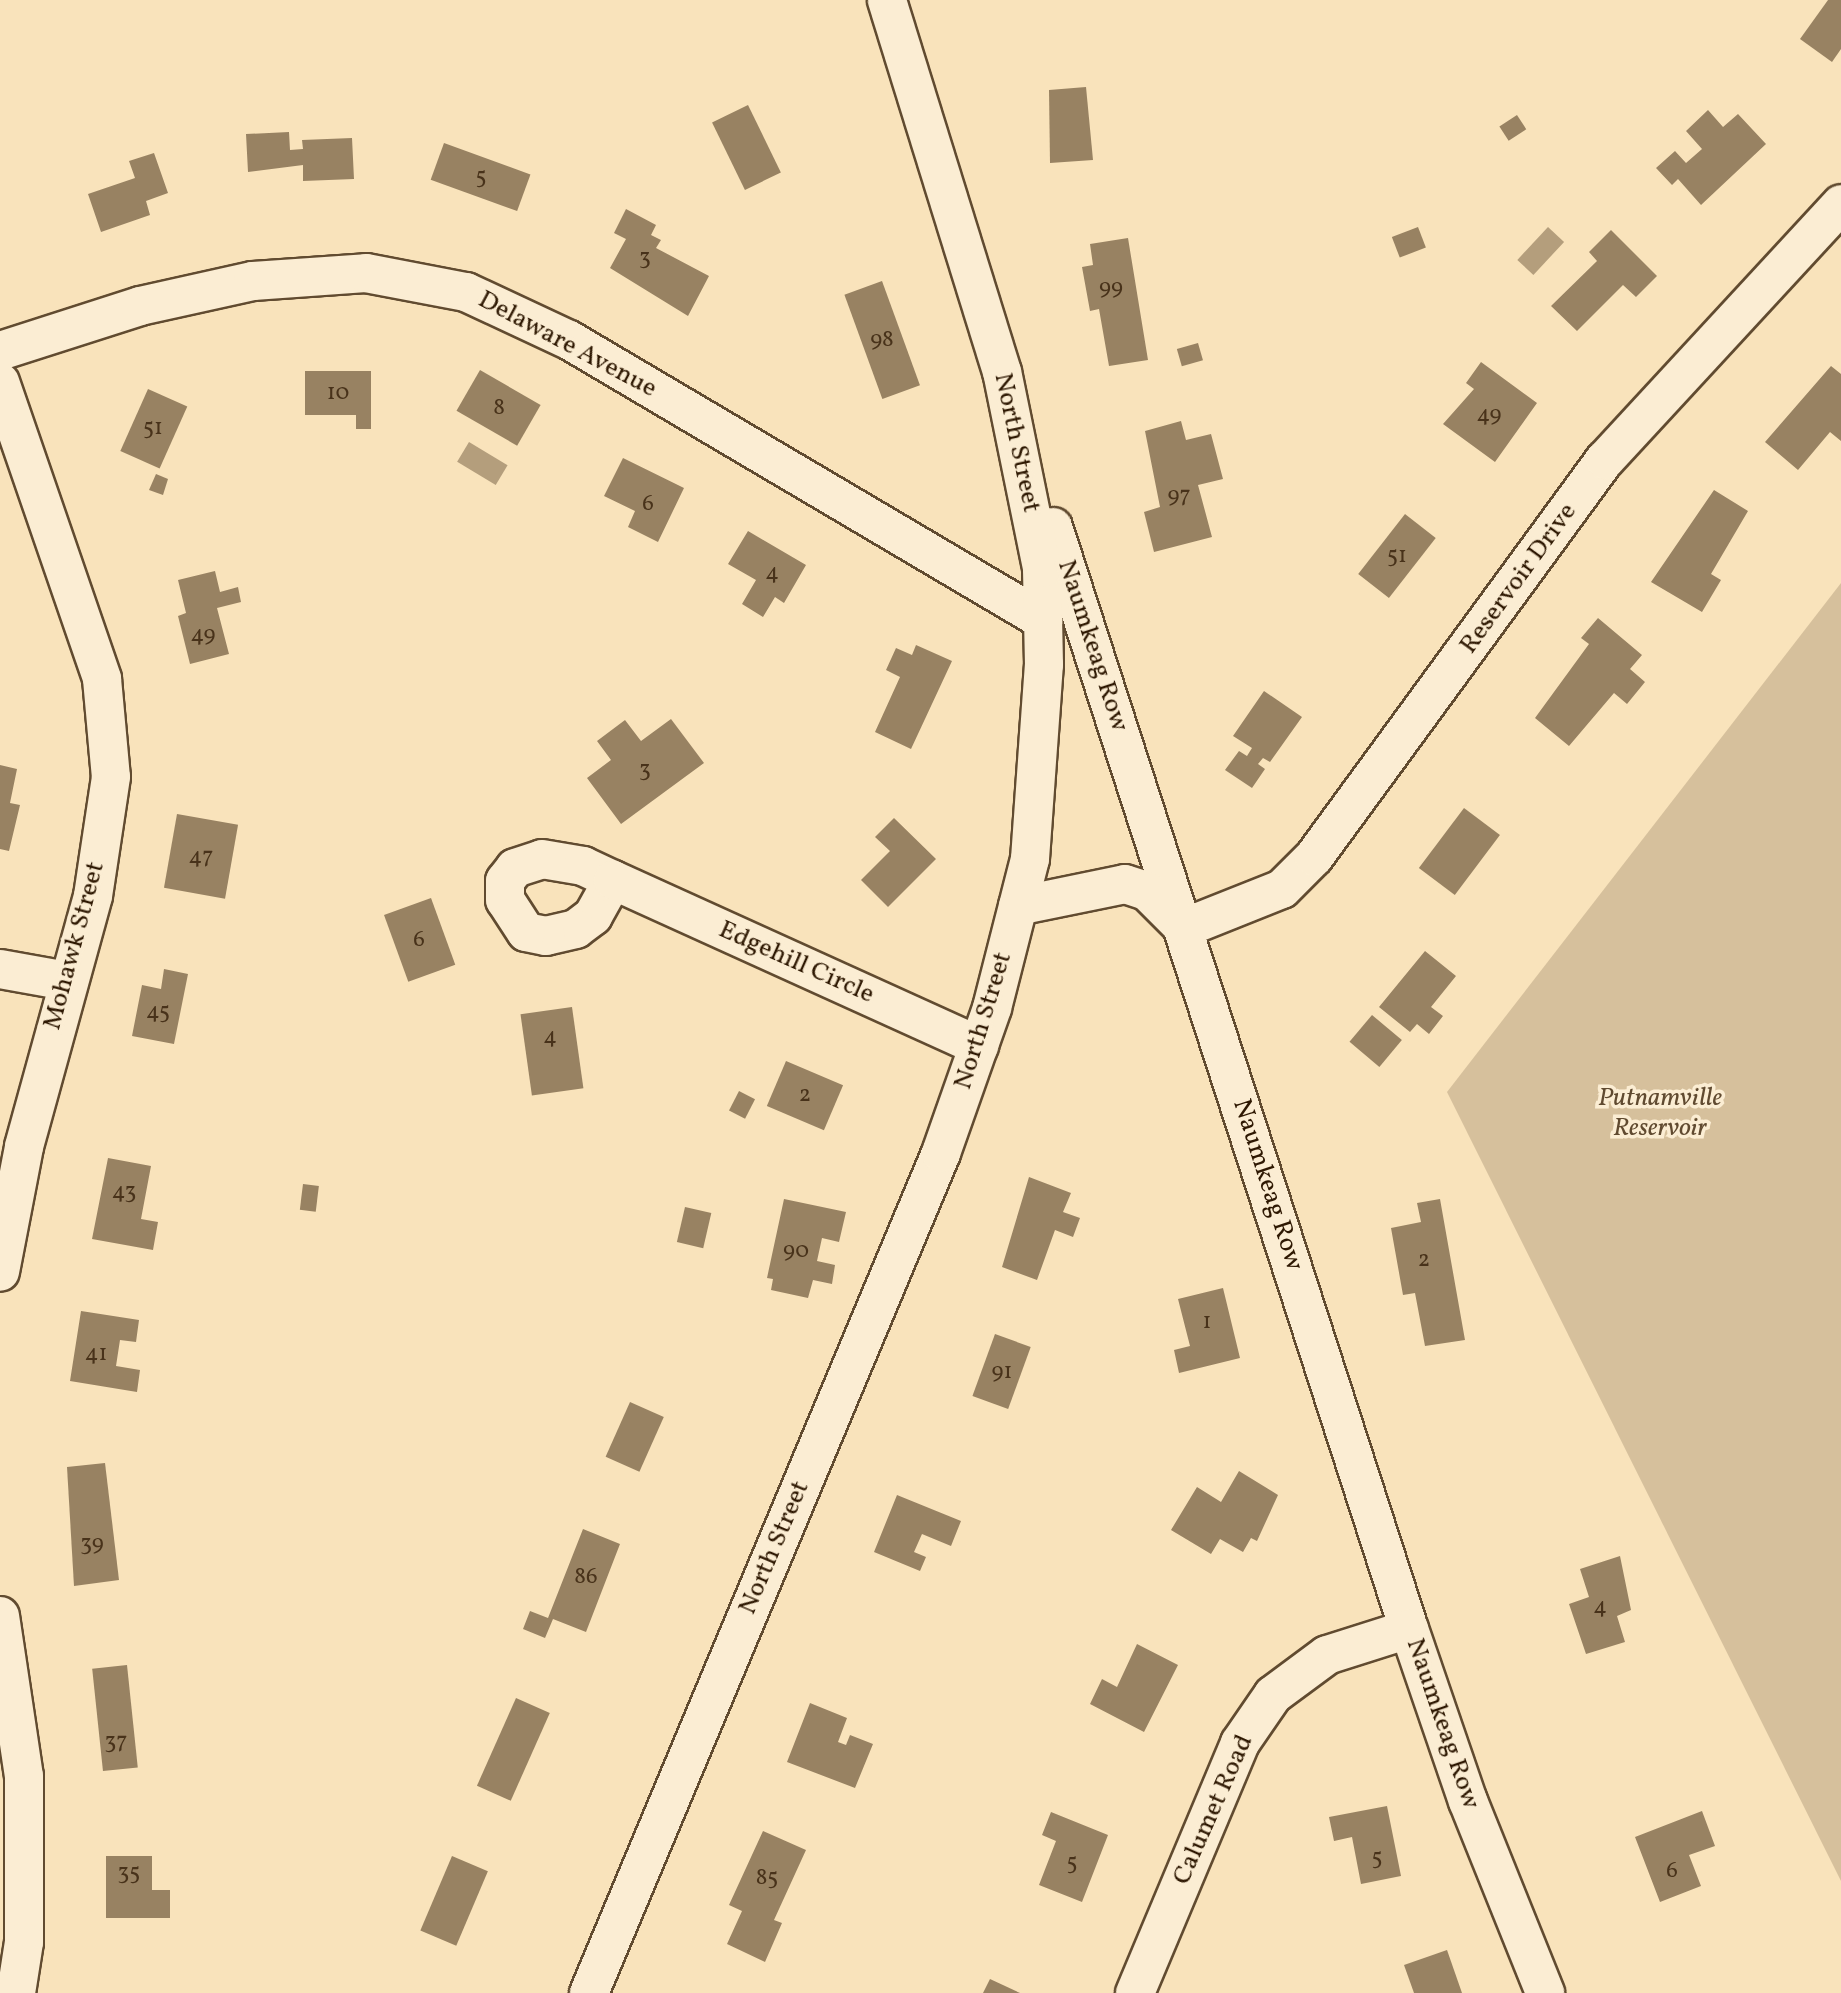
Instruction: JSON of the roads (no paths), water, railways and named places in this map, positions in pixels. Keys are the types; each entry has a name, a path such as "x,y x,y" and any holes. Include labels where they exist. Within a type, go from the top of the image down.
{"street":[{"name":"North Street","path":"589,1993 936,1166 979,1046 1030,859 1043,620 1042,568 1002,372 887,0"},
{"name":"Reservoir Drive","path":"1184,928 1282,889 1314,857 1605,460 1841,204"},
{"name":"Delaware Avenue","path":"0,351 140,306 254,281 366,273 466,292 569,340 1043,620"},
{"name":"Naumkeag Row","path":"1002,372 1409,1629 1468,1801 1545,1993"},
{"name":"Mohawk Street","path":"0,382 102,680 111,777 93,896 67,981 0,1272"},
{"name":"Edgehill Circle","path":"613,880 979,1046"},
{"path":"1018,906 1125,884 1147,891 1184,928"},
{"path":"0,969 67,981"},
{"path":"0,1616 24,1776 24,1942 16,1993"},
{"name":"Calumet Road","path":"1135,1993 1240,1743 1273,1695 1327,1655 1409,1629"}],"park label":[{"name":"Putnamville Reservoir","path":"1660,1114"}]}
